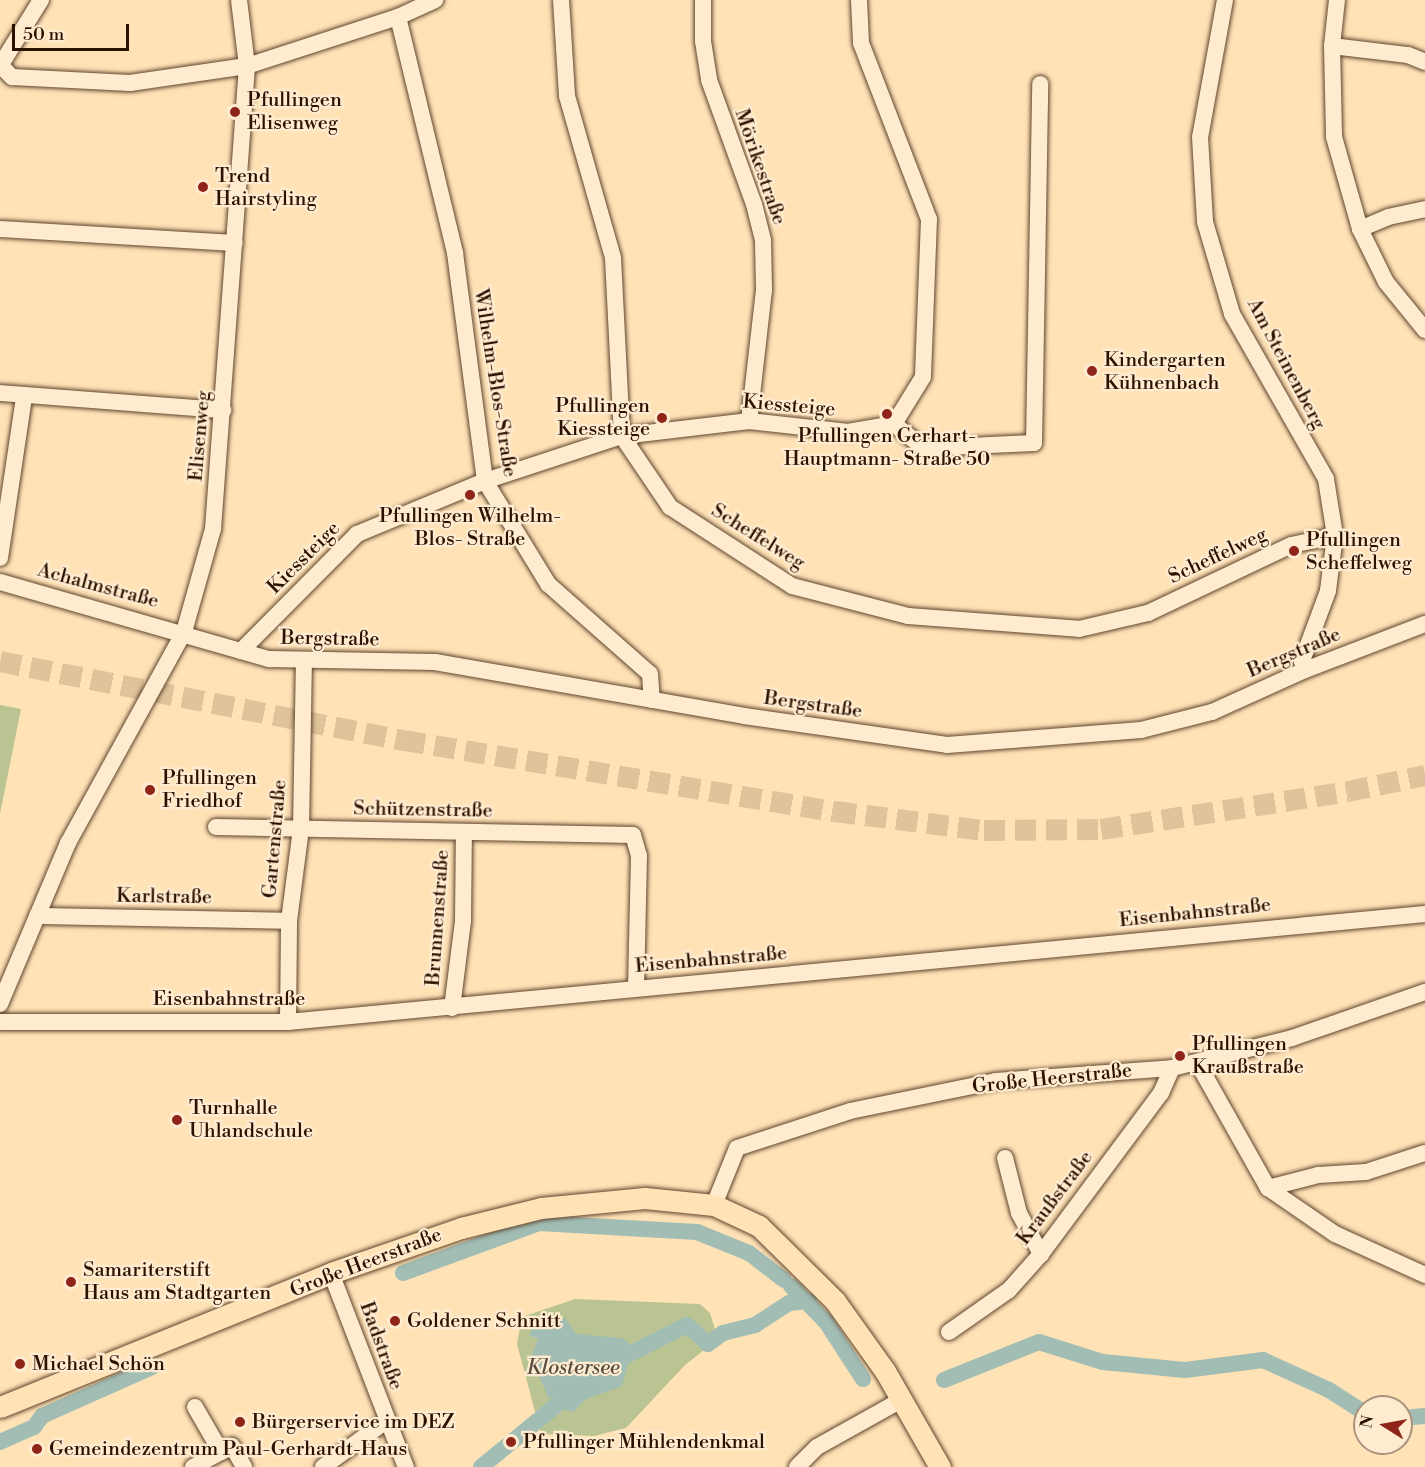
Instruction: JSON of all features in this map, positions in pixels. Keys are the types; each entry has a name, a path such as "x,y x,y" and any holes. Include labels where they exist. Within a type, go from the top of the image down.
{"main road":[{"name":"Große Heerstraße","path":"0,1407 10,1400 331,1273 461,1228 541,1208 645,1198 714,1205 759,1226 823,1286 885,1371 940,1467"}],"street":[{"path":"41,0 0,66 12,77 130,83 247,66 398,17 435,0"},
{"name":"Elisenweg","path":"0,1004 68,843 184,632 213,529 224,410 247,66 239,0"},
{"path":"561,0 567,96 613,258 622,436"},
{"name":"Mörikestraße","path":"703,0 703,41 709,80 754,204 763,241 764,290 749,421"},
{"path":"859,0 861,43 929,219 922,377 894,424 924,448 1034,443 1040,84"},
{"name":"Am Steinenberg","path":"1225,0 1200,137 1206,222 1232,314 1326,479 1335,536 1328,591 1302,661 1305,670"},
{"path":"1337,0 1332,46 1334,137 1360,229 1386,282 1425,330"},
{"name":"Wilhelm-Blos-Straße","path":"398,17 455,253 485,481 548,584 650,674 652,700"},
{"path":"1332,46 1408,55 1425,62"},
{"path":"1360,229 1388,217 1425,209"},
{"path":"0,229 235,243"},
{"path":"0,393 24,397 224,410"},
{"path":"0,558 24,397"},
{"name":"Kiessteige","path":"241,651 357,534 485,481 622,436 749,421 848,432 894,424"},
{"name":"Scheffelweg","path":"622,436 670,507 792,586 908,616 1079,628 1148,613 1291,545 1335,536"},
{"name":"Achalmstraße","path":"0,582 184,632"},
{"name":"Bergstraße","path":"184,632 269,659 435,662 652,700 947,745 1141,730 1212,712 1305,670 1425,624"},
{"name":"Gartenstraße","path":"288,1022 289,921 301,829 304,660"},
{"name":"Schützenstraße","path":"216,827 629,834 639,846 636,988"},
{"name":"Brunnenstraße","path":"452,1008 463,921 464,832"},
{"name":"Eisenbahnstraße","path":"0,1022 288,1022 1425,914"},
{"name":"Karlstraße","path":"37,916 289,921"},
{"name":"Große Heerstraße","path":"714,1205 737,1148 850,1111 996,1081 1172,1068 1331,1027 1425,992"},
{"path":"1197,1062 1268,1188 1335,1234 1425,1275"},
{"name":"Kraußstraße","path":"949,1332 1009,1290 1041,1254 1161,1093 1172,1068"},
{"path":"1268,1188 1318,1175 1366,1172 1425,1153"},
{"path":"1005,1158 1019,1213 1041,1254"},
{"name":"Badstraße","path":"331,1273 386,1421 406,1467"},
{"path":"797,1467 816,1447 901,1400"},
{"path":"195,1407 215,1459"},
{"path":"323,1467 386,1421"},
{"path":"193,1467 215,1459 232,1446 244,1467"}],"green space":[{"path":"0,705 21,709 0,814"},
{"path":"575,1299 700,1304 710,1313 718,1339 685,1365 626,1428 594,1436 541,1434 517,1344 522,1317"}],"water":[{"name":"Klostersee","path":"565,1318 576,1334 622,1338 629,1343 630,1356 622,1386 586,1399 573,1412 563,1409 554,1396 549,1399 531,1357 538,1339 529,1335 532,1329"}],"waterway":[{"path":"403,1273 539,1223 697,1232 749,1253 784,1280"},
{"path":"791,1286 826,1322 863,1379"},
{"path":"610,1364 687,1325 708,1344 723,1333 755,1325 789,1303 809,1301"},
{"path":"944,1380 1039,1342 1103,1362 1185,1370 1263,1360 1329,1390 1353,1405"},
{"path":"0,1442 34,1427 42,1416 152,1367"},
{"path":"481,1467 575,1390"},
{"path":"1413,1417 1425,1416"}],"tunnel":[{"path":"0,661 404,740 835,811 984,830 1101,829 1348,791 1425,775"}],"place":[{"name":"Pfullingen Elisenweg","path":"235,112"},
{"name":"Trend Hairstyling","path":"203,187"},
{"name":"Kindergarten Kühnenbach","path":"1092,371"},
{"name":"Pfullingen Gerhart- Hauptmann- Straße 50","path":"887,414"},
{"name":"Pfullingen Kiessteige","path":"662,418"},
{"name":"Pfullingen Wilhelm- Blos- Straße","path":"470,495"},
{"name":"Pfullingen Scheffelweg","path":"1294,551"},
{"name":"Pfullingen Friedhof","path":"150,790"},
{"name":"Pfullingen Kraußstraße","path":"1180,1056"},
{"name":"Turnhalle Uhlandschule","path":"177,1120"},
{"name":"Samariterstift Haus am Stadtgarten","path":"71,1282"},
{"name":"Goldener Schnitt","path":"395,1321"},
{"name":"Michael Schön","path":"20,1364"},
{"name":"Bürgerservice im DEZ","path":"240,1422"},
{"name":"Pfullinger Mühlendenkmal","path":"511,1442"},
{"name":"Gemeindezentrum Paul-Gerhardt-Haus","path":"37,1449"}]}
